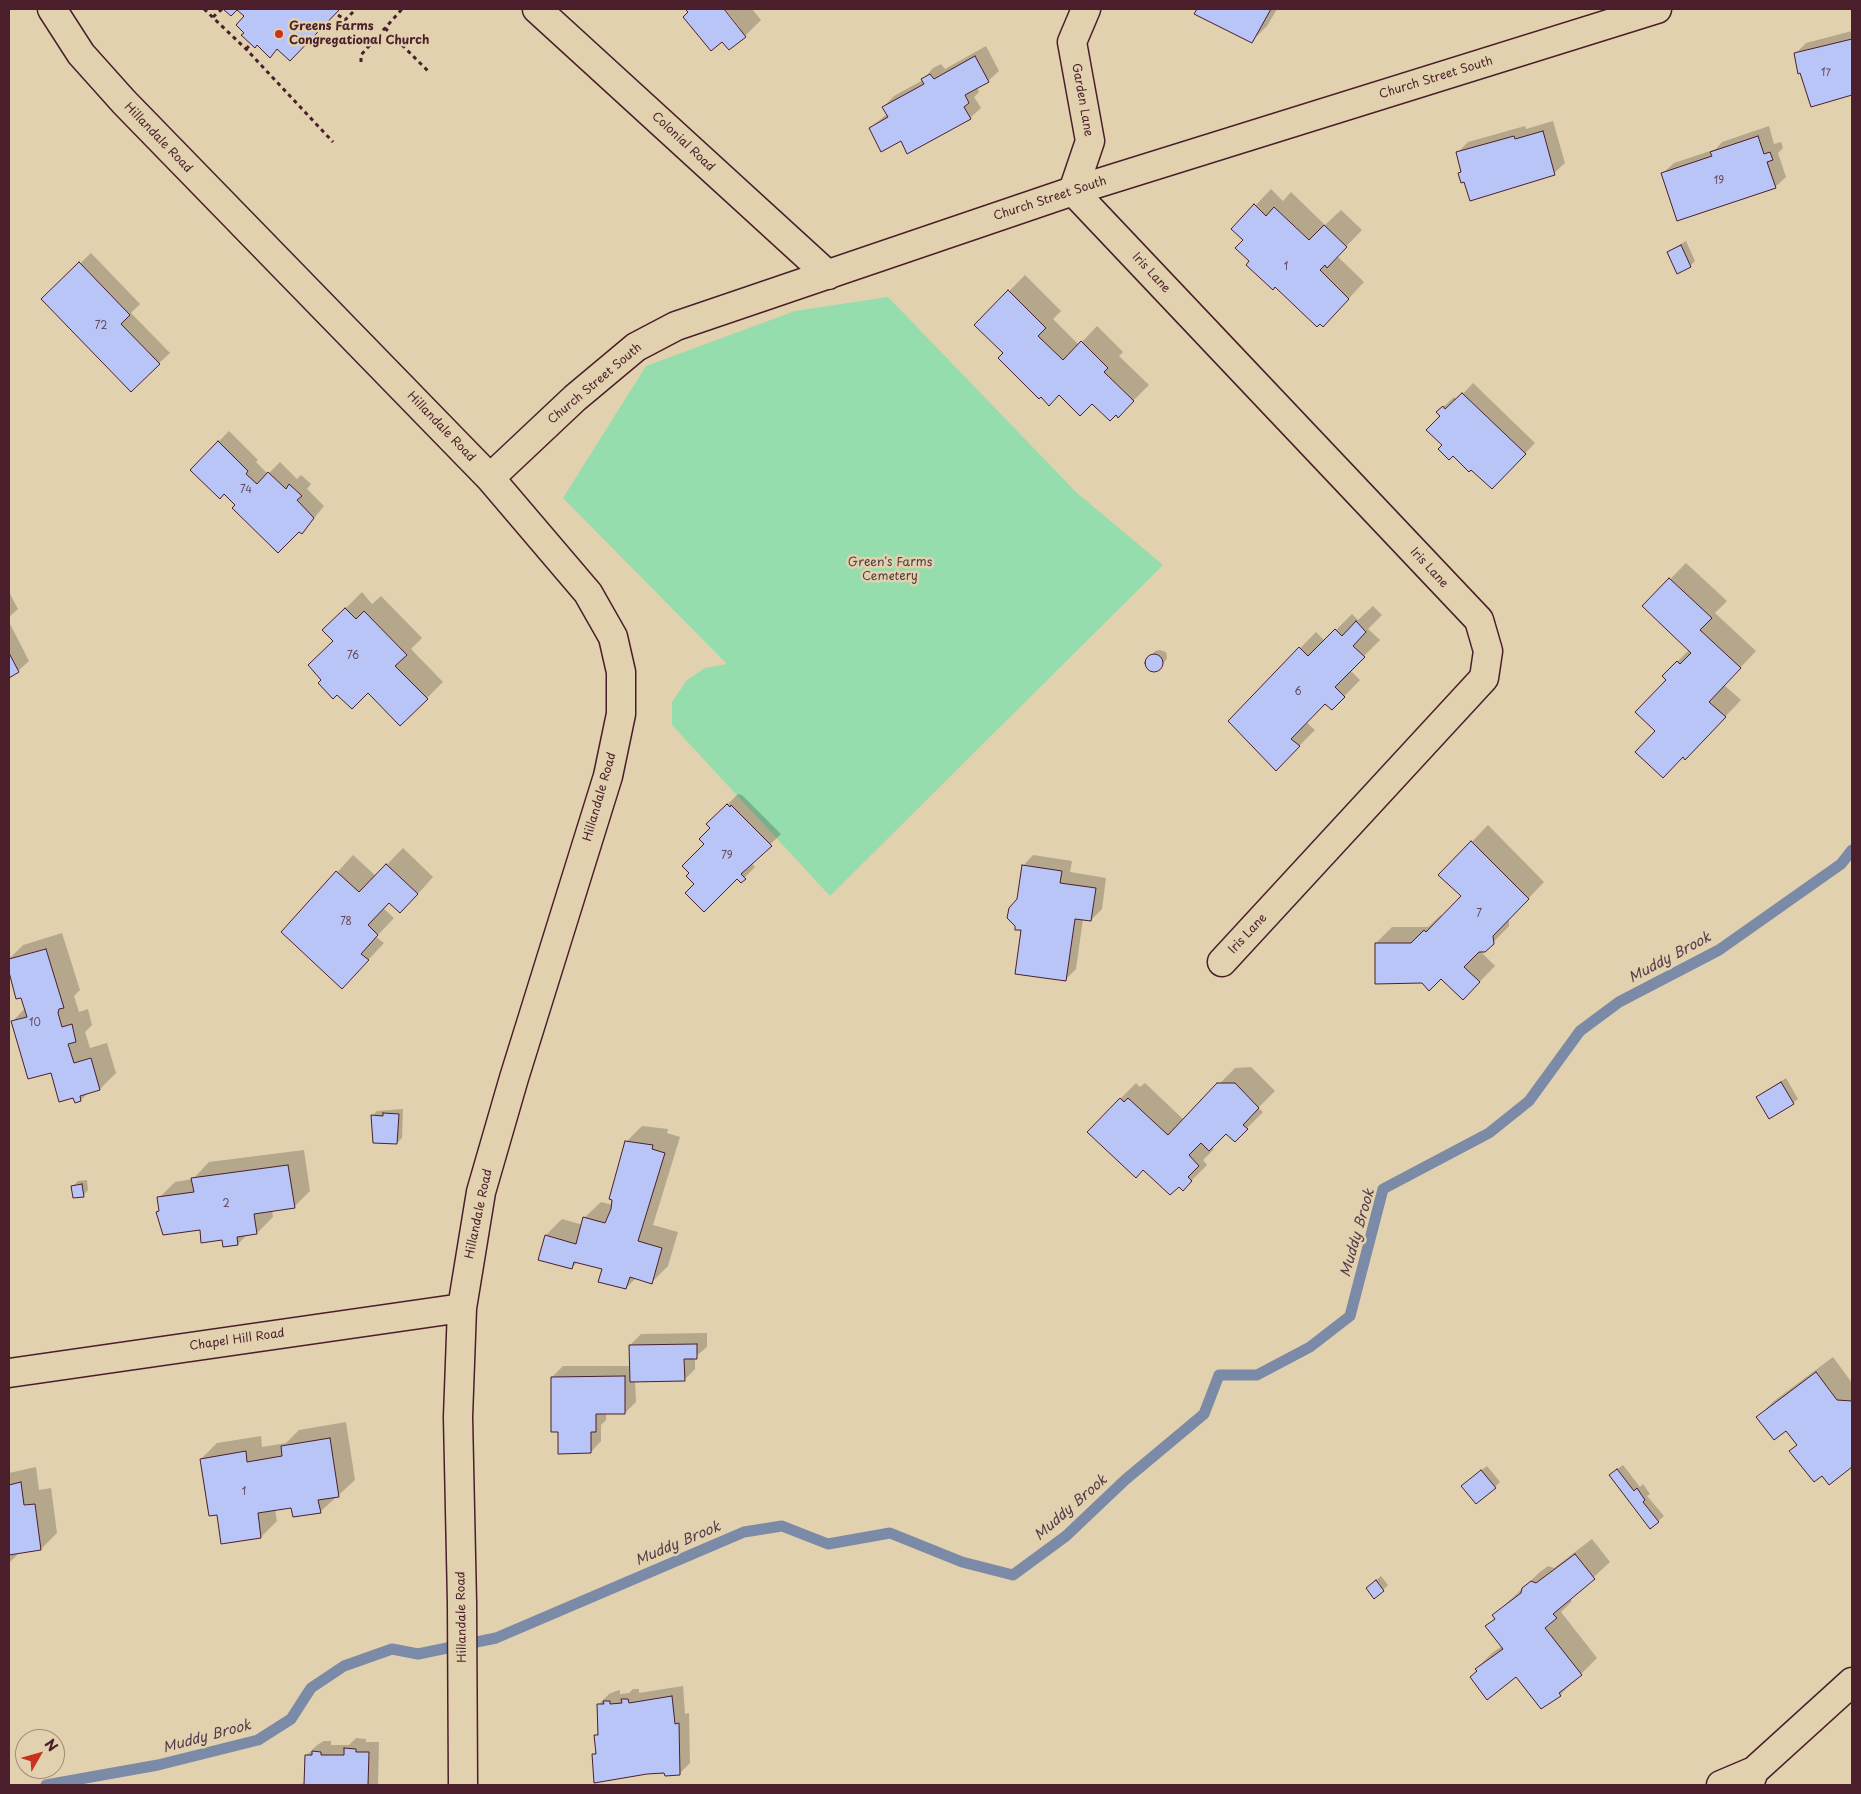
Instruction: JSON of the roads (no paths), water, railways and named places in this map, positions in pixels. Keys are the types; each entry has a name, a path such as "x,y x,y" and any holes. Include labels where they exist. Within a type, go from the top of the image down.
{"street":[{"name":"Hillandale Road","path":"52,9 81,54 124,102 490,478 588,593 613,637 621,672 621,714 608,776 514,1078 481,1192 462,1308 458,1417 463,1785"},
{"name":"Colonial Road","path":"537,9 828,275"},
{"name":"Garden Lane","path":"1073,191 1090,141 1072,42 1086,9"},
{"name":"Church Street South","path":"490,478 575,398 636,347 676,326 1073,191 1657,9"},
{"name":"Iris Lane","path":"1073,191 1479,620 1488,651 1484,678 1222,962"},
{"name":"Chapel Hill Road","path":"10,1369 462,1308"},
{"path":"1721,1785 1751,1778 1852,1682"}],"waterway":[{"name":"Muddy Brook","path":"46,1785 158,1765 258,1740 291,1719 311,1688 344,1666 392,1649 418,1654 496,1638 744,1532 782,1526 828,1544 890,1533 962,1562 1013,1575 1066,1536 1125,1480 1204,1414 1219,1375 1257,1375 1310,1347 1350,1316 1383,1189 1489,1133 1529,1101 1580,1031 1619,1002 1719,950 1841,864 1852,850"}],"place":[{"name":"Greens Farms Congregational Church","path":"279,34"}],"park label":[{"name":"Green's Farms Cemetery","path":"890,570"}]}
